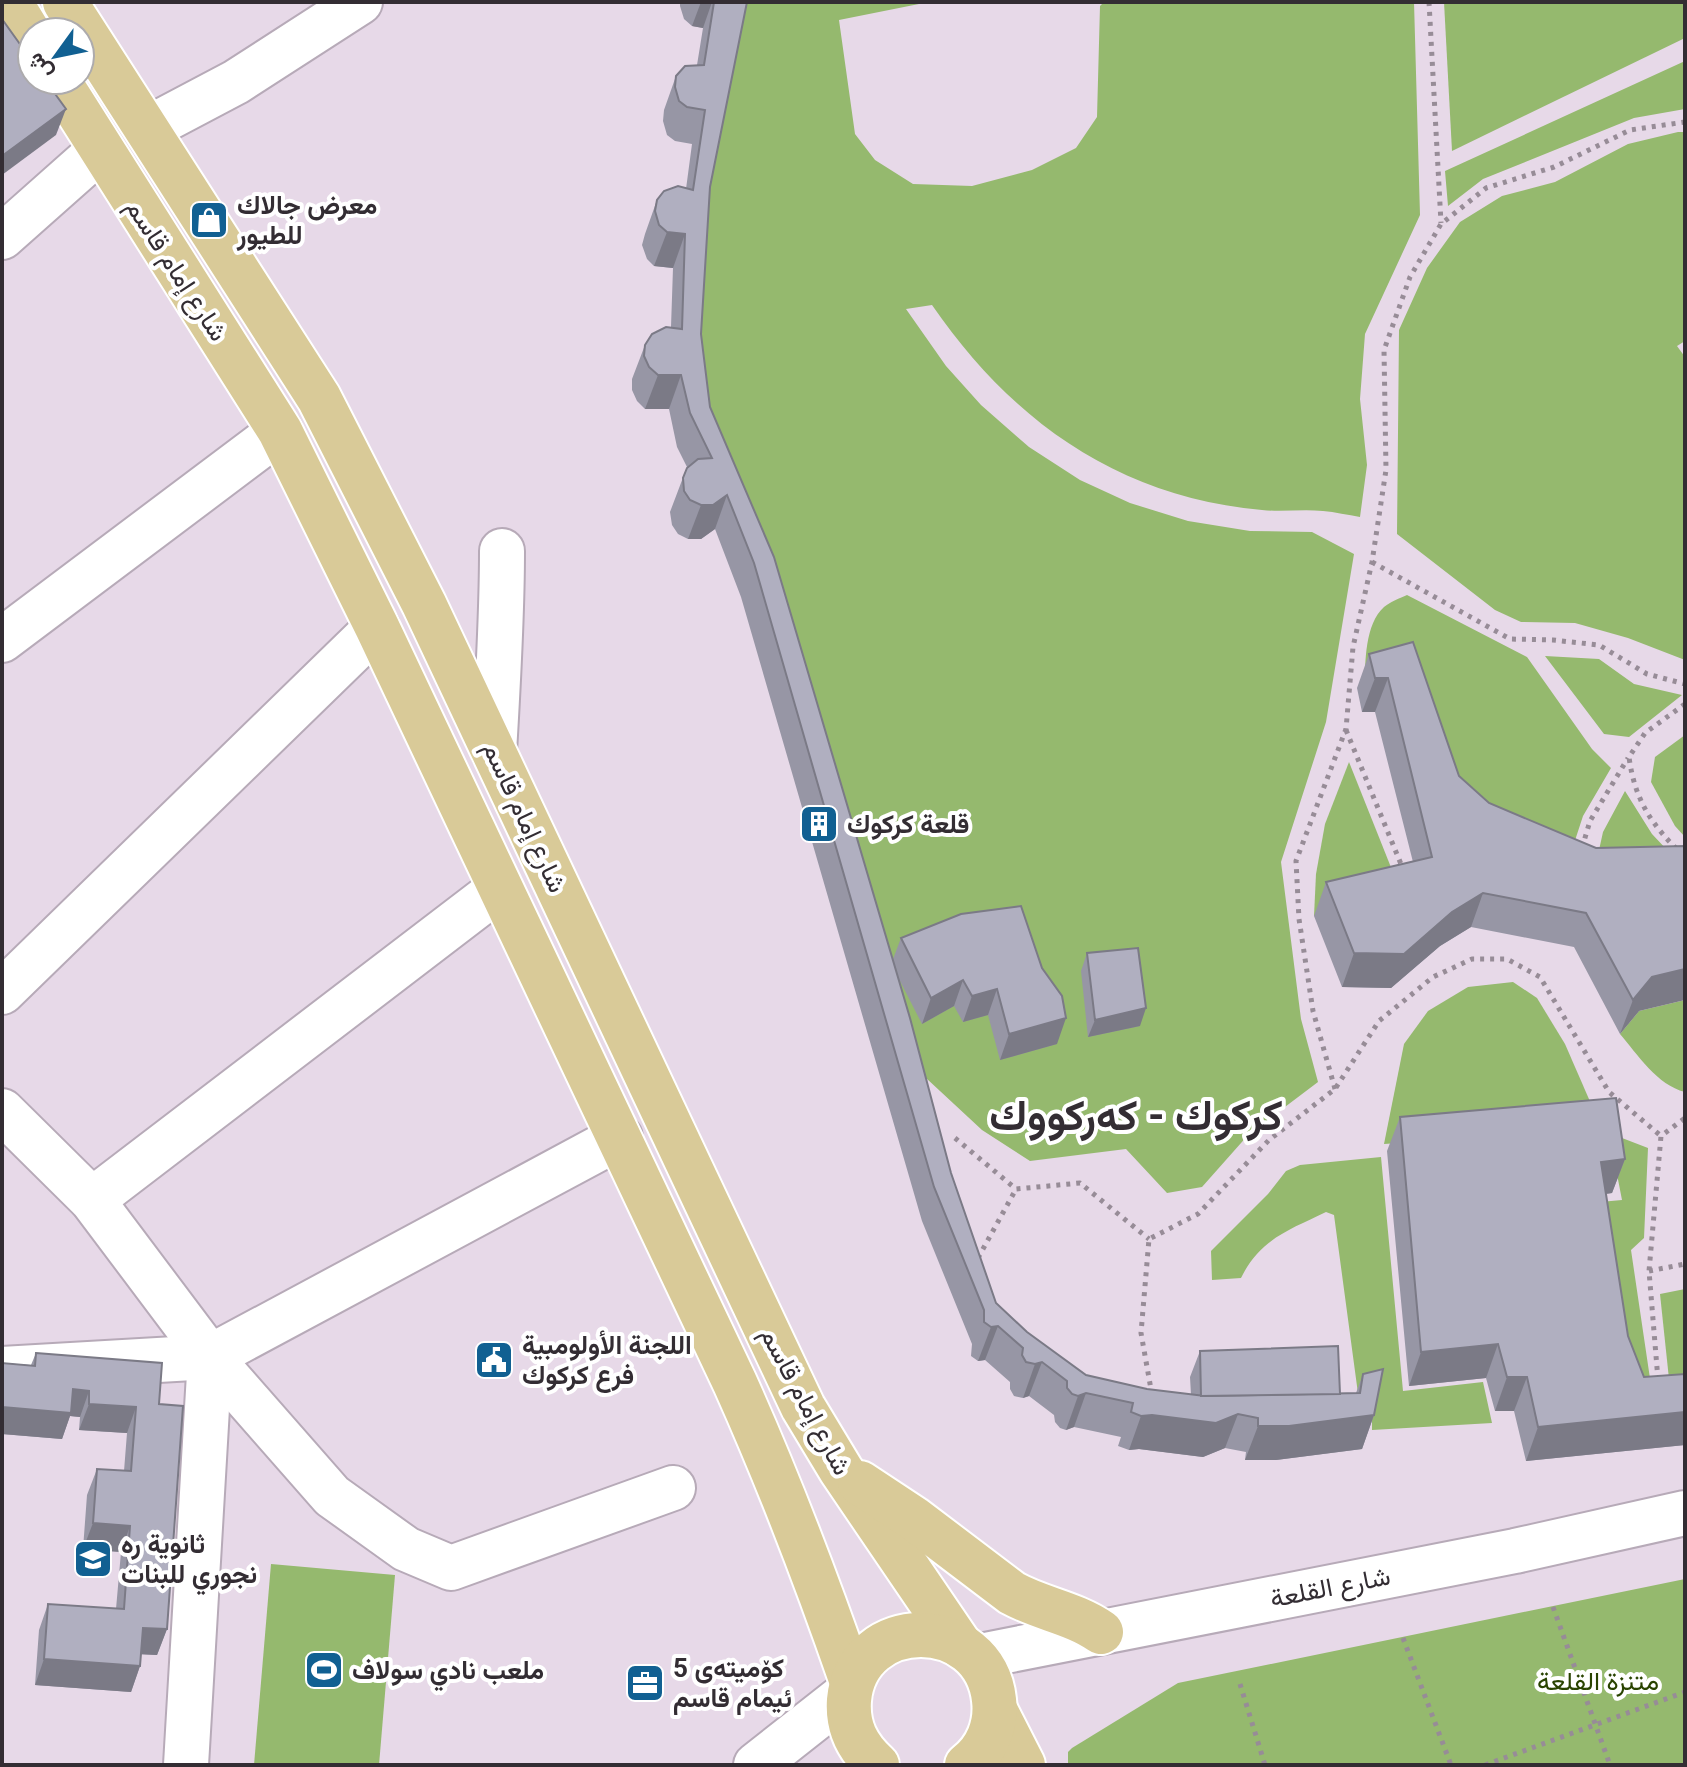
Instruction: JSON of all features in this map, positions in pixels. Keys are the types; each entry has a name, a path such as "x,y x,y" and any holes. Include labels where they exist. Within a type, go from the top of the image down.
{"main road":[{"name":"شارع إمام قاسم","path":"65,2 319,398 424,604 803,1407 841,1470 986,1673 993,1691 995,1710 1023,1765"},
{"name":"شارع إمام قاسم","path":"68,96 280,431 377,627 773,1467 812,1566 851,1686 848,1713 852,1734 863,1753 877,1765"},
{"path":"841,1470 913,1518 1012,1593 1082,1619 1101,1632"},
{"path":"851,1686 870,1655 898,1638 919,1634 940,1636 968,1651"},
{"path":"967,1765 984,1746 992,1729 995,1710"}],"street":[{"path":"147,129 236,82 360,2"},
{"path":"2,237 100,150"},
{"path":"2,640 280,431"},
{"path":"494,752 502,617 502,551"},
{"path":"2,992 377,627"},
{"path":"92,1200 500,888"},
{"path":"2,1111 92,1200 210,1357 332,1496 406,1549 451,1568 673,1488"},
{"path":"2,1369 210,1357 620,1137"},
{"path":"186,1765 210,1357"},
{"name":"شارع القلعة","path":"968,1651 1101,1632 1515,1551 1685,1513"},
{"path":"756,1765 851,1686"}],"path":[{"path":"1429,2 1441,224"},
{"path":"1335,1089 1313,1011 1299,919 1296,861 1346,729 1353,647 1372,562 1386,470 1384,350 1410,277 1441,224 1486,188 1554,167 1630,130 1685,122"},
{"path":"1372,562 1510,639 1599,645 1647,674 1685,684"},
{"path":"1580,855 1590,821 1645,733 1685,704"},
{"path":"1346,729 1405,874"},
{"path":"1629,757 1632,784 1659,832 1685,857"},
{"path":"1149,1239 1198,1214 1269,1140 1335,1089 1379,1021 1433,977 1472,959 1507,959 1540,977 1609,1092 1661,1136"},
{"path":"1665,1385 1658,1380 1649,1271 1661,1136 1685,1118"},
{"path":"955,1138 1016,1189 1080,1183 1149,1239"},
{"path":"978,1258 1016,1189"},
{"path":"1149,1239 1141,1333 1154,1408"},
{"path":"1649,1271 1685,1264"},
{"path":"1553,1607 1610,1765"},
{"path":"1403,1638 1451,1765"},
{"path":"1240,1684 1265,1765"},
{"path":"1485,1765 1685,1692"}],"green space":[{"path":"741,2 929,2 839,20 855,134 875,160 913,184 972,186 1032,170 1076,148 1097,117 1100,6 1104,2 1414,2 1420,215 1365,334 1360,399 1367,465 1360,517 1323,511 1262,510 1210,502 1161,489 1115,470 1073,446 997,384 963,347 932,305 906,309 946,366 981,405 1029,447 1080,480 1130,503 1188,521 1250,531 1312,532 1354,554 1326,722 1281,862 1301,1019 1318,1082 1249,1134 1202,1187 1167,1193 1126,1149 1030,1161 982,1130 898,1052 688,368 698,221"},
{"path":"1444,2 1685,2 1685,38 1452,151"},
{"path":"1685,61 1685,109 1634,118 1483,179 1448,206 1445,171"},
{"path":"1685,132 1685,341 1677,346 1685,357 1685,660 1628,638 1575,623 1521,622 1495,610 1397,534 1399,330 1427,268 1460,222 1502,196 1555,182 1628,144"},
{"path":"1407,595 1527,657 1592,749 1611,768 1583,816 1564,874 1476,837 1365,686 1367,644 1373,623 1384,607"},
{"path":"1545,656 1599,659 1634,684 1682,695 1629,737 1604,734"},
{"path":"1685,735 1685,837 1675,826 1651,782 1655,757"},
{"path":"1349,762 1402,895 1314,916 1316,874 1325,824"},
{"path":"1625,791 1652,834 1685,869 1592,882 1603,832"},
{"path":"1513,982 1537,998 1565,1044 1602,1129 1384,1144 1404,1044 1428,1011 1468,987"},
{"path":"1685,1000 1685,1092 1657,1076 1620,1034 1639,1011"},
{"path":"1609,1133 1648,1148 1644,1238 1631,1250 1652,1392 1634,1396 1600,1202 1622,1200"},
{"path":"1381,1157 1403,1391 1483,1382 1492,1423 1372,1430 1372,1400 1359,1401 1334,1215 1326,1212 1277,1237 1257,1254 1241,1278 1212,1280 1211,1251 1268,1194 1286,1171 1300,1165"},
{"path":"1685,1289 1685,1374 1669,1379 1660,1294"},
{"name":"ملعب نادي سولاف","path":"271,1564 395,1575 379,1765 254,1765"},
{"name":"متنزة القلعة","path":"1685,1579 1685,1765 1068,1765 1068,1752 1072,1748 1178,1683"}],"building":[{"path":"714,2 747,2 710,187 701,334 710,407 774,557 910,1018 951,1173 996,1303 1027,1332 1086,1375 1147,1389 1205,1396 1360,1393 1363,1374 1383,1369 1374,1415 1289,1426 1258,1426 1258,1418 1238,1414 1216,1423 1141,1416 1131,1412 1133,1403 1086,1393 1078,1396 1072,1394 1067,1388 1067,1381 1042,1362 1026,1362 1022,1355 1023,1348 998,1326 991,1327 984,1322 984,1310 934,1187 754,563 727,495 713,505 701,505 690,500 684,491 683,478 687,468 698,459 712,458 690,413 681,375 658,375 649,367 644,356 645,345 652,334 666,327 682,329 685,234 667,232 659,225 655,211 657,200 664,191 678,186 693,190 705,110 687,107 679,101 676,76 685,66 704,65"},
{"path":"2,19 16,39 16,96 57,96 66,109 2,156"},
{"path":"1413,642 1459,776 1489,803 1596,848 1684,846 1685,969 1652,977 1633,1000 1586,913 1483,893 1452,912 1404,954 1354,953 1326,882 1432,857 1388,678 1375,678 1369,654"},
{"path":"1021,906 1042,968 1062,996 1066,1018 1009,1034 997,989 972,996 963,980 931,998 901,938 961,914"},
{"path":"1138,948 1146,1008 1095,1020 1087,953"},
{"path":"1616,1098 1625,1159 1601,1162 1628,1336 1644,1377 1685,1374 1685,1412 1538,1427 1527,1377 1507,1377 1498,1344 1421,1352 1400,1117"},
{"path":"1338,1346 1340,1394 1201,1396 1200,1351"},
{"path":"36,1353 162,1363 159,1404 183,1406 167,1629 143,1628 140,1666 44,1659 48,1604 124,1609 130,1526 93,1523 97,1469 131,1471 136,1407 89,1404 89,1391 73,1389 71,1413 2,1407 2,1363 35,1366"}],"place":[{"name":"معرض جالاك للطيور","path":"209,220"},
{"name":"قلعة كركوك","path":"819,824"},
{"name":"اللجنة الأولومبية فرع كركوك","path":"494,1360"},
{"name":"ثانوية ره نجوري للبنات","path":"93,1559"},
{"name":"ملعب نادي سولاف","path":"324,1670"},
{"name":"کۆمیتەی 5 ئیمام قاسم","path":"645,1683"}],"district":[{"name":"كركوك - کەرکووك","path":"1136,1115"}]}
